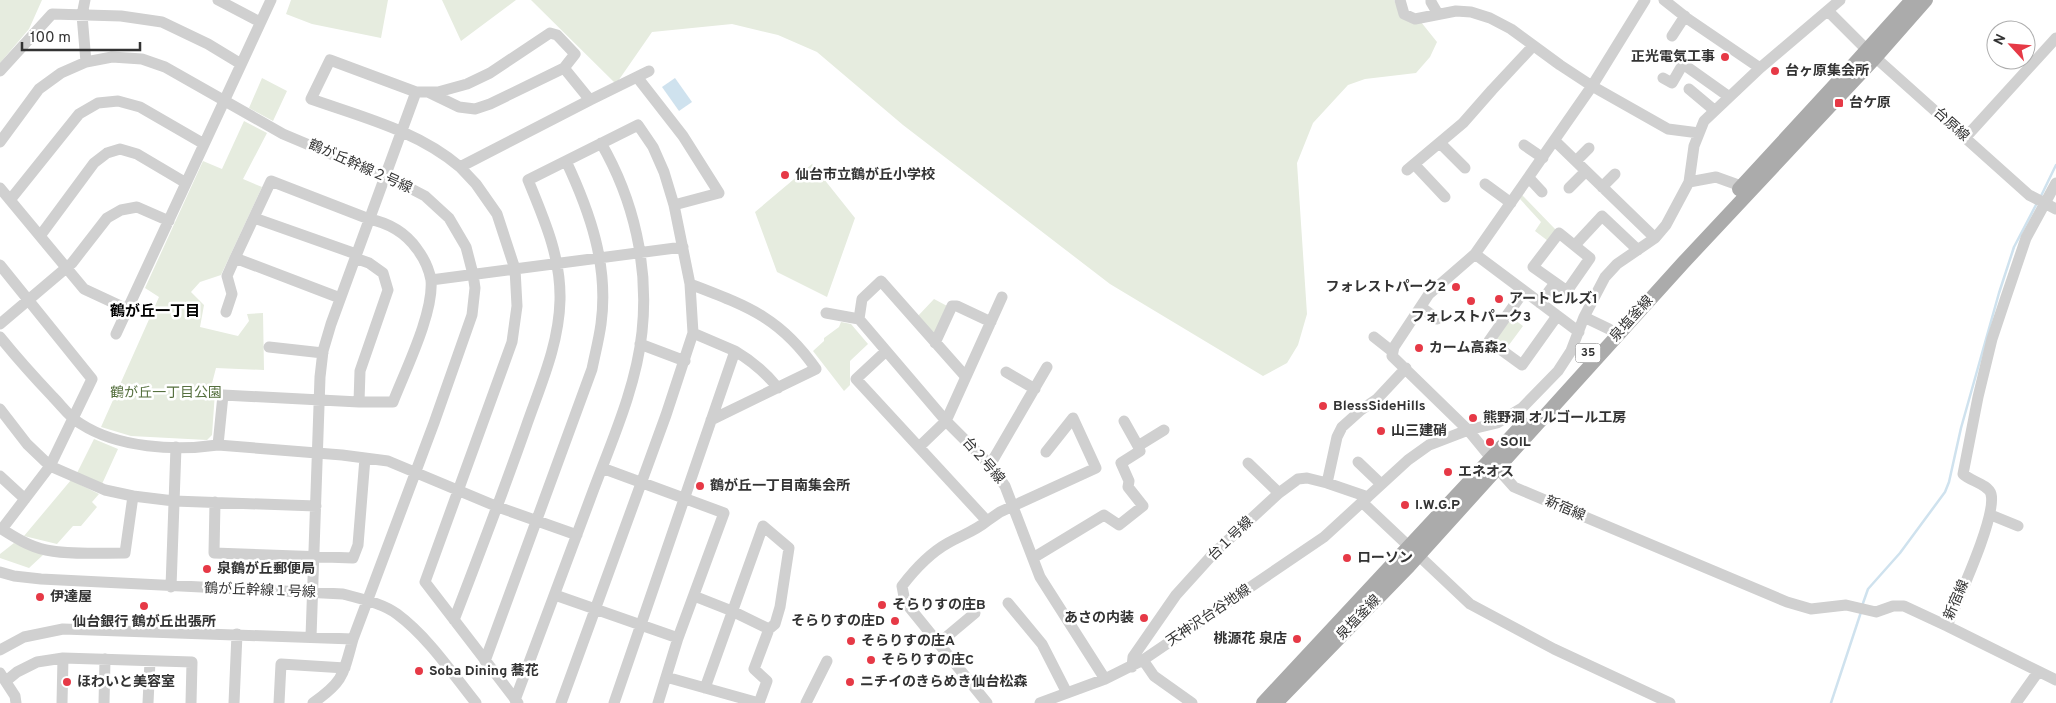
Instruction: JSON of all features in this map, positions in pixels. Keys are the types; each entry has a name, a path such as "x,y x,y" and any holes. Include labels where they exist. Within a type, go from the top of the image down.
{"main road":[{"name":"泉塩釜線","path":"1494,463 1689,256 1871,54 1912,0"},
{"name":"泉塩釜線","path":"1276,703 1494,463 1609,330 1741,186 1926,0"},
{"name":"泉塩釜線","path":"1263,703 1414,552"}],"street":[{"path":"86,0 82,15 86,62"},
{"path":"218,0 260,22"},
{"path":"116,334 271,0"},
{"path":"1400,0 1404,14 1415,19 1456,11 1471,12 1490,18 1511,30 1592,86 1668,129 1699,133"},
{"path":"1432,0 1431,2 1438,14"},
{"path":"1393,352 1394,347 1429,294 1475,254 1555,141 1646,0"},
{"path":"1664,0 1760,68"},
{"path":"1741,186 1716,177 1690,182 1694,146 1704,121 1728,96 1840,0"},
{"name":"台原線","path":"1828,12 1871,54 1965,138 2044,204"},
{"path":"0,71 52,14 121,16 162,22 208,44 241,64"},
{"path":"1672,36 1685,16"},
{"path":"428,92 459,107 475,109 490,104 564,68 575,54 557,35 550,33 490,73 467,84 438,92 428,92 416,92 330,60 311,99 426,142 460,167 476,184 497,214 515,269 517,306 512,342 425,582 516,702"},
{"path":"1965,138 2056,38"},
{"path":"1445,197 1411,167 1463,123 1533,46"},
{"name":"鶴が丘幹線２号線","path":"0,142 39,89 61,73 86,62 112,57 142,59 165,67 283,134 384,176 425,196 449,218 466,247 473,274 472,315 353,639 345,668 337,684 313,703"},
{"path":"1663,78 1672,83 1683,64 1728,96"},
{"path":"564,68 590,100"},
{"path":"460,167 649,72"},
{"path":"637,77 682,136 706,170 719,193 674,205"},
{"path":"1689,89 1714,110"},
{"path":"311,637 319,401 323,353 340,298 416,92"},
{"path":"10,200 79,114 98,103 118,101 140,107 204,144"},
{"path":"454,620 498,507 556,342 560,300 557,265 546,223 528,180 638,125 653,147 664,172 674,205 690,284 693,333 642,482 561,703"},
{"path":"1555,141 1655,238"},
{"path":"516,702 632,382 642,333 644,283 633,219 624,189 602,143"},
{"path":"1440,143 1465,168"},
{"path":"1524,145 1543,158"},
{"path":"1576,161 1588,148"},
{"path":"40,236 94,163 107,153 120,149 137,154 186,183"},
{"path":"485,661 592,369 601,322 600,258 592,225 579,189 566,161"},
{"path":"1569,188 1586,170"},
{"path":"1602,187 1615,174"},
{"path":"1528,178 1542,192"},
{"path":"218,445 222,395 319,401 393,402 428,308 431,280 424,258 408,236 385,222 369,219 271,182 227,276 232,294 226,312"},
{"name":"天神沢台谷地線","path":"1040,703 1132,667 1324,537 1408,460 1429,445 1468,430 1496,423 1522,408 1558,370 1570,350 1584,317 1605,277 1617,264 1655,238 1666,225 1690,182"},
{"name":"新宿線","path":"1374,337 1393,352 1392,356 1468,430 1514,486 1521,490 1787,602 1811,609 1846,605 1876,612 1892,606 1904,606 1947,626 1990,515 1991,494 1988,489 1965,477 1963,470 1992,339 2026,238 2056,183"},
{"path":"1485,184 1511,203"},
{"path":"0,188 84,289 128,310"},
{"path":"0,324 67,269 107,218 121,210 137,207 169,221"},
{"path":"1575,245 1602,216 1638,250"},
{"path":"254,218 356,256 370,263 383,273 388,290 360,371 359,402"},
{"path":"1559,233 1575,245 1590,258 1567,291 1533,267 1559,233"},
{"path":"431,280 683,247"},
{"path":"1475,254 1579,332"},
{"path":"235,258 340,298"},
{"path":"0,266 92,379 50,466 1,529 22,541 44,550 75,554 125,553 133,496"},
{"path":"826,313 859,319 862,299 882,281 966,378"},
{"path":"1540,303 1555,283"},
{"path":"690,284 757,312 785,331 801,347 816,369 711,420"},
{"path":"1524,291 1490,341 1522,365 1557,316"},
{"path":"919,447 946,420 1002,297"},
{"path":"935,343 952,306 957,306 991,322"},
{"path":"1420,307 1437,319"},
{"path":"1584,317 1609,330"},
{"name":"台２号線","path":"859,319 885,352 946,420 990,465 1005,486 1040,577 1105,679"},
{"path":"693,333 750,360 778,388"},
{"path":"0,337 74,419 97,433 114,440 176,447 198,448 218,445 388,461 498,507 577,535"},
{"path":"640,344 685,361"},
{"path":"269,347 323,353"},
{"path":"614,703 639,625 734,351"},
{"path":"885,352 856,379 987,521"},
{"path":"990,465 1047,367"},
{"path":"1327,482 1342,427 1377,399 1406,368"},
{"path":"1006,372 1035,389"},
{"path":"0,409 27,444 50,466 105,490 133,496 174,501 316,506"},
{"path":"987,703 905,602 902,586 916,568 948,543 976,530 1000,512 1096,468 1073,418 1046,452"},
{"path":"1033,558 1104,515 1119,525 1142,506 1128,487 1129,481 1121,463 1140,451 1124,421"},
{"path":"1138,446 1164,430"},
{"path":"171,587 176,447"},
{"path":"215,502 214,553 353,558 358,545 365,458"},
{"path":"1358,462 1381,484"},
{"path":"1248,463 1280,493"},
{"path":"602,468 724,513 678,638 658,703"},
{"path":"0,476 25,499"},
{"name":"台１号線","path":"1132,667 1133,657 1176,594 1214,554 1280,493 1298,479 1307,478 1327,482 1366,500"},
{"path":"1366,500 1414,552 1457,594 1478,608 1554,649 1670,703"},
{"path":"1990,515 2018,526"},
{"path":"666,677 705,688 759,703 767,681 754,669 769,628 775,624 780,607 789,548 763,526 705,688"},
{"name":"鶴が丘幹線１号線","path":"0,572 14,576 42,579 171,587 343,594 368,601 397,613 436,654 476,703"},
{"path":"555,595 678,638"},
{"path":"694,596 769,628"},
{"path":"1008,603 1042,644 1067,693"},
{"path":"938,644 975,613"},
{"path":"1947,626 2056,680"},
{"path":"0,650 24,637 63,629 353,639"},
{"path":"234,703 237,634"},
{"path":"62,703 63,658"},
{"path":"16,703 15,696 3,677 36,662 63,658 192,662 192,703"},
{"path":"104,703 105,659"},
{"path":"1143,660 1154,676 1192,703"},
{"path":"148,703 150,661"},
{"path":"806,703 827,661"},
{"path":"279,703 281,664 345,668"},
{"path":"2016,703 2038,672"}],"green space":[{"path":"0,0 42,0 29,29 0,63"},
{"path":"291,0 388,0 381,38 312,24 286,14"},
{"path":"442,0 516,0 461,41"},
{"path":"531,0 1394,0 1398,8 1421,22 1437,42 1430,57 1416,73 1365,79 1348,85 1313,123 1297,163 1307,314 1298,345 1287,363 1263,376 1110,284 903,125 817,52 778,35 732,24 652,32 616,84"},
{"path":"262,78 287,91 273,121 249,108"},
{"name":"鶴が丘一丁目公園","path":"244,121 267,133 243,179 262,187 221,275 200,282 191,292 204,305 200,327 238,336 249,321 247,314 263,313 264,370 216,368 210,391 215,392 212,435 207,440 131,436 101,427 159,297 145,288 203,161 222,169"},
{"path":"812,164 855,218 827,297 777,272 755,212"},
{"path":"1522,195 1556,230 1548,241 1535,231 1541,222 1520,199"},
{"path":"934,299 949,307 935,337 917,317"},
{"path":"1511,317 1523,326 1506,349 1497,342 1497,337"},
{"path":"841,322 851,324 868,344 850,361 850,385 844,391 813,351 824,341 824,338 839,327"},
{"name":"鶴が丘一丁目公園","path":"94,439 118,449 102,484 77,473"},
{"path":"71,480 99,494 92,502 97,507 81,526 73,526 57,544 24,536"},
{"path":"14,543 43,555 29,568 0,558 0,554"}],"water":[{"path":"675,78 692,102 679,111 662,87"}],"waterway":[{"path":"2041,196 2056,165"},
{"path":"1862,606 1868,589 1900,553 1945,492 1999,293 2014,247 2037,203"},
{"path":"1831,703 1861,612"}],"place":[{"name":"正光電気工事","path":"1725,57"},
{"name":"台ヶ原集会所","path":"1775,71"},
{"name":"台ケ原","path":"1839,103"},
{"name":"仙台市立鶴が丘小学校","path":"785,175"},
{"name":"フォレストパーク2","path":"1456,287"},
{"name":"アートヒルズ1","path":"1499,299"},
{"name":"フォレストパーク3","path":"1471,301"},
{"name":"カーム高森2","path":"1419,348"},
{"name":"BlessSideHills","path":"1323,406"},
{"name":"熊野洞 オルゴール工房","path":"1473,418"},
{"name":"山三建硝","path":"1381,431"},
{"name":"SOIL","path":"1490,442"},
{"name":"エネオス","path":"1448,472"},
{"name":"鶴が丘一丁目南集会所","path":"700,486"},
{"name":"I.W.G.P","path":"1405,505"},
{"name":"ローソン","path":"1347,558"},
{"name":"泉鶴が丘郵便局","path":"207,569"},
{"name":"伊達屋","path":"40,597"},
{"name":"そらりすの庄B","path":"882,605"},
{"name":"仙台銀行 鶴が丘出張所","path":"144,606"},
{"name":"あさの内装","path":"1144,618"},
{"name":"そらりすの庄D","path":"895,621"},
{"name":"桃源花 泉店","path":"1297,639"},
{"name":"そらりすの庄A","path":"851,641"},
{"name":"そらりすの庄C","path":"871,660"},
{"name":"Soba Dining 蕎花","path":"419,671"},
{"name":"ほわいと美容室","path":"67,682"},
{"name":"ニチイのきらめき仙台松森","path":"850,682"}],"district":[{"name":"鶴が丘一丁目","path":"155,312"}]}
